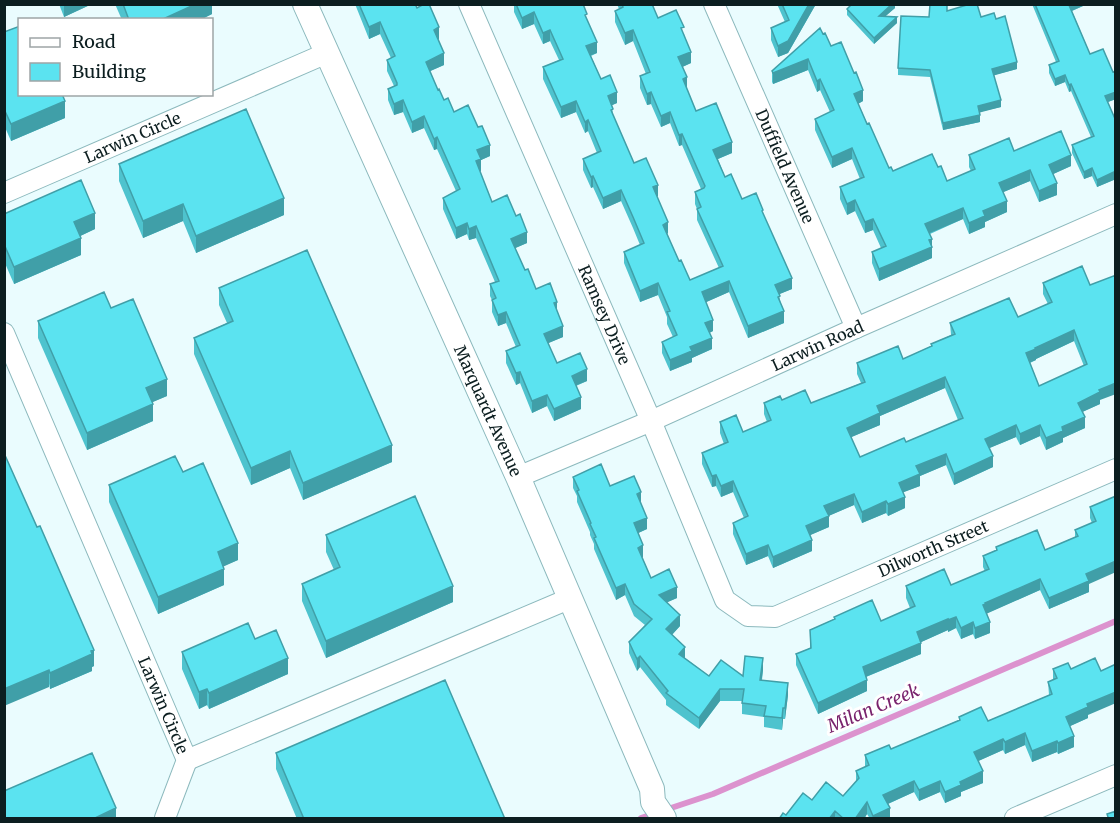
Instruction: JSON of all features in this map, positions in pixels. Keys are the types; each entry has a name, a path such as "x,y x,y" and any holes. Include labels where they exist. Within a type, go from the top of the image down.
{"street":[{"name":"Marquardt Avenue","path":"305,4 571,598 652,789 658,810"},
{"name":"Ramsey Drive","path":"469,4 651,421 726,600 748,616"},
{"name":"Duffield Avenue","path":"714,4 856,328"},
{"name":"Larwin Circle","path":"4,193 327,53"},
{"name":"Larwin Road","path":"518,477 651,421 1116,214"},
{"name":"Larwin Circle","path":"4,333 187,760 571,598"},
{"name":"Dilworth Street","path":"748,616 776,617 1116,469"},
{"path":"165,819 187,760"},
{"path":"1016,819 1116,775"}],"building":[{"path":"123,4 196,4 165,18 128,18"},
{"path":"359,4 415,4 417,8 429,4 439,27 434,30 444,53 426,62 438,90 444,100 448,98 454,112 468,105 478,127 482,126 490,145 477,150 481,159 476,161 492,202 507,195 516,216 520,214 527,232 511,239 536,289 550,283 557,302 554,303 563,326 544,334 557,363 580,353 587,369 572,376 581,397 554,409 547,395 532,401 520,372 516,373 506,351 520,345 506,312 498,315 492,300 496,298 490,284 499,281 476,226 469,229 467,223 456,228 443,198 460,189 437,137 434,139 424,116 412,122 403,100 394,104 388,89 397,83 387,60 395,56 380,22 369,27"},
{"path":"516,4 583,4 587,14 585,15 597,42 586,46 601,79 610,75 617,92 608,96 613,109 611,110 634,163 646,158 658,185 653,187 668,222 663,225 690,280 723,266 697,209 701,207 695,192 705,186 670,112 661,116 651,92 647,94 640,76 650,72 633,30 625,33 615,11 623,7 622,4 652,4 658,18 676,10 684,27 681,28 691,52 678,57 687,77 683,79 696,111 716,103 732,142 713,150 725,177 731,174 742,199 756,193 792,278 775,285 784,311 748,326 729,281 702,292 713,320 705,323 712,338 690,347 692,351 670,360 662,342 677,335 667,312 670,311 658,283 640,291 624,252 644,243 633,217 621,190 603,198 593,176 591,177 583,159 601,151 588,120 585,122 576,101 561,107 543,67 563,59 550,30 543,33 534,12 522,18"},
{"path":"782,4 809,4 788,41 778,46 771,28 789,20"},
{"path":"852,4 892,4 879,16 897,17 874,38 847,9"},
{"path":"930,4 947,5 947,11 977,4 981,17 994,13 996,19 1005,16 1017,62 992,69 1001,100 978,106 980,115 943,123 930,70 898,68 901,16 929,17"},
{"path":"1035,4 1071,4 1069,5 1090,54 1103,49 1113,72 1116,71 1116,92 1105,96 1116,121 1116,171 1097,180 1092,168 1084,172 1072,145 1094,136 1065,75 1055,79 1049,65 1059,61"},
{"path":"18,27 18,96 63,96 65,101 11,124 4,109 4,32"},
{"path":"820,28 831,46 841,42 863,90 854,94 889,168 891,167 893,171 932,154 938,167 941,166 947,181 975,169 969,155 1009,138 1014,151 1061,131 1071,155 1049,165 1057,183 1039,191 1030,170 999,183 1007,201 983,211 985,216 969,223 963,208 925,224 932,239 929,240 932,247 879,269 872,252 886,246 873,219 865,222 855,200 847,204 840,187 864,177 852,148 832,157 815,119 834,110 820,79 817,81 808,59 773,73 772,71"},
{"path":"246,109 284,198 196,236 183,204 143,221 119,164"},
{"path":"81,180 95,213 74,222 81,238 14,267 4,244 4,214"},
{"path":"307,250 392,445 303,483 290,451 251,468 194,338 233,321 219,288"},
{"path":"1082,266 1090,285 1116,275 1116,383 1078,403 1085,417 1062,427 1063,431 1046,438 1040,425 1020,434 1016,425 985,439 993,456 954,474 946,454 916,466 920,474 899,483 905,497 888,504 886,501 862,512 854,494 824,506 829,516 806,526 812,540 773,557 768,545 746,554 733,523 748,516 733,481 721,486 716,475 712,476 702,453 728,442 720,422 736,415 743,432 771,420 764,403 780,396 782,400 805,390 811,403 865,382 857,363 898,346 903,359 955,334 950,323 1009,298 1018,317 1052,302 1043,283","holes":["1074,330 1087,364 1039,386 1026,353","945,377 963,418 906,442 904,438 860,457 847,428 880,413 877,406"]},
{"path":"104,292 111,308 133,299 167,379 146,388 153,404 87,433 38,321"},
{"path":"4,453 37,527 40,526 94,650 91,651 92,654 50,673 49,670 4,689"},
{"path":"175,456 183,472 203,463 238,543 218,552 224,569 158,597 109,485"},
{"path":"601,464 610,486 634,476 641,492 637,494 647,518 634,523 643,545 638,548 651,578 669,569 677,587 659,595 680,615 666,629 685,647 679,654 709,676 721,660 743,676 745,656 763,658 760,680 788,683 782,718 764,716 766,706 742,703 744,689 720,689 699,718 666,693 668,691 640,656 637,659 629,642 652,619 634,604 625,584 616,588 594,538 596,537 573,477"},
{"path":"415,496 453,586 326,641 302,584 340,567 326,535"},
{"path":"1116,496 1116,561 1086,574 1089,581 1049,598 1040,579 985,603 983,605 990,622 975,628 973,622 961,628 956,617 917,632 921,643 863,667 867,680 818,703 796,654 811,648 810,630 872,600 881,621 915,606 906,586 944,569 951,585 989,569 983,556 997,550 996,547 1037,530 1045,550 1078,536 1075,530 1096,521 1090,507"},
{"path":"248,623 255,639 276,630 288,658 209,693 207,689 199,692 182,652"},
{"path":"1095,658 1101,671 1116,664 1116,692 1087,704 1088,707 1066,717 1074,736 1032,751 1025,733 1005,742 1003,739 974,752 983,771 960,782 961,785 945,792 940,781 919,790 914,781 883,795 890,808 873,816 867,802 855,819 844,819 835,811 829,819 779,819 783,813 786,815 803,793 812,800 826,782 843,796 859,778 856,771 869,765 865,755 889,745 891,749 960,720 959,717 981,707 988,721 1052,694 1048,682 1057,678 1053,669 1068,663 1071,669"},
{"path":"445,680 505,819 304,819 276,753"},
{"path":"92,753 116,808 93,819 4,819 4,791"},
{"path":"1116,811 1116,819 1104,819 1108,817 1107,814"}],"waterway":[{"name":"Milan Creek","path":"665,810 713,794 1116,621"},
{"name":"Milan Creek","path":"641,818 656,813"}]}
